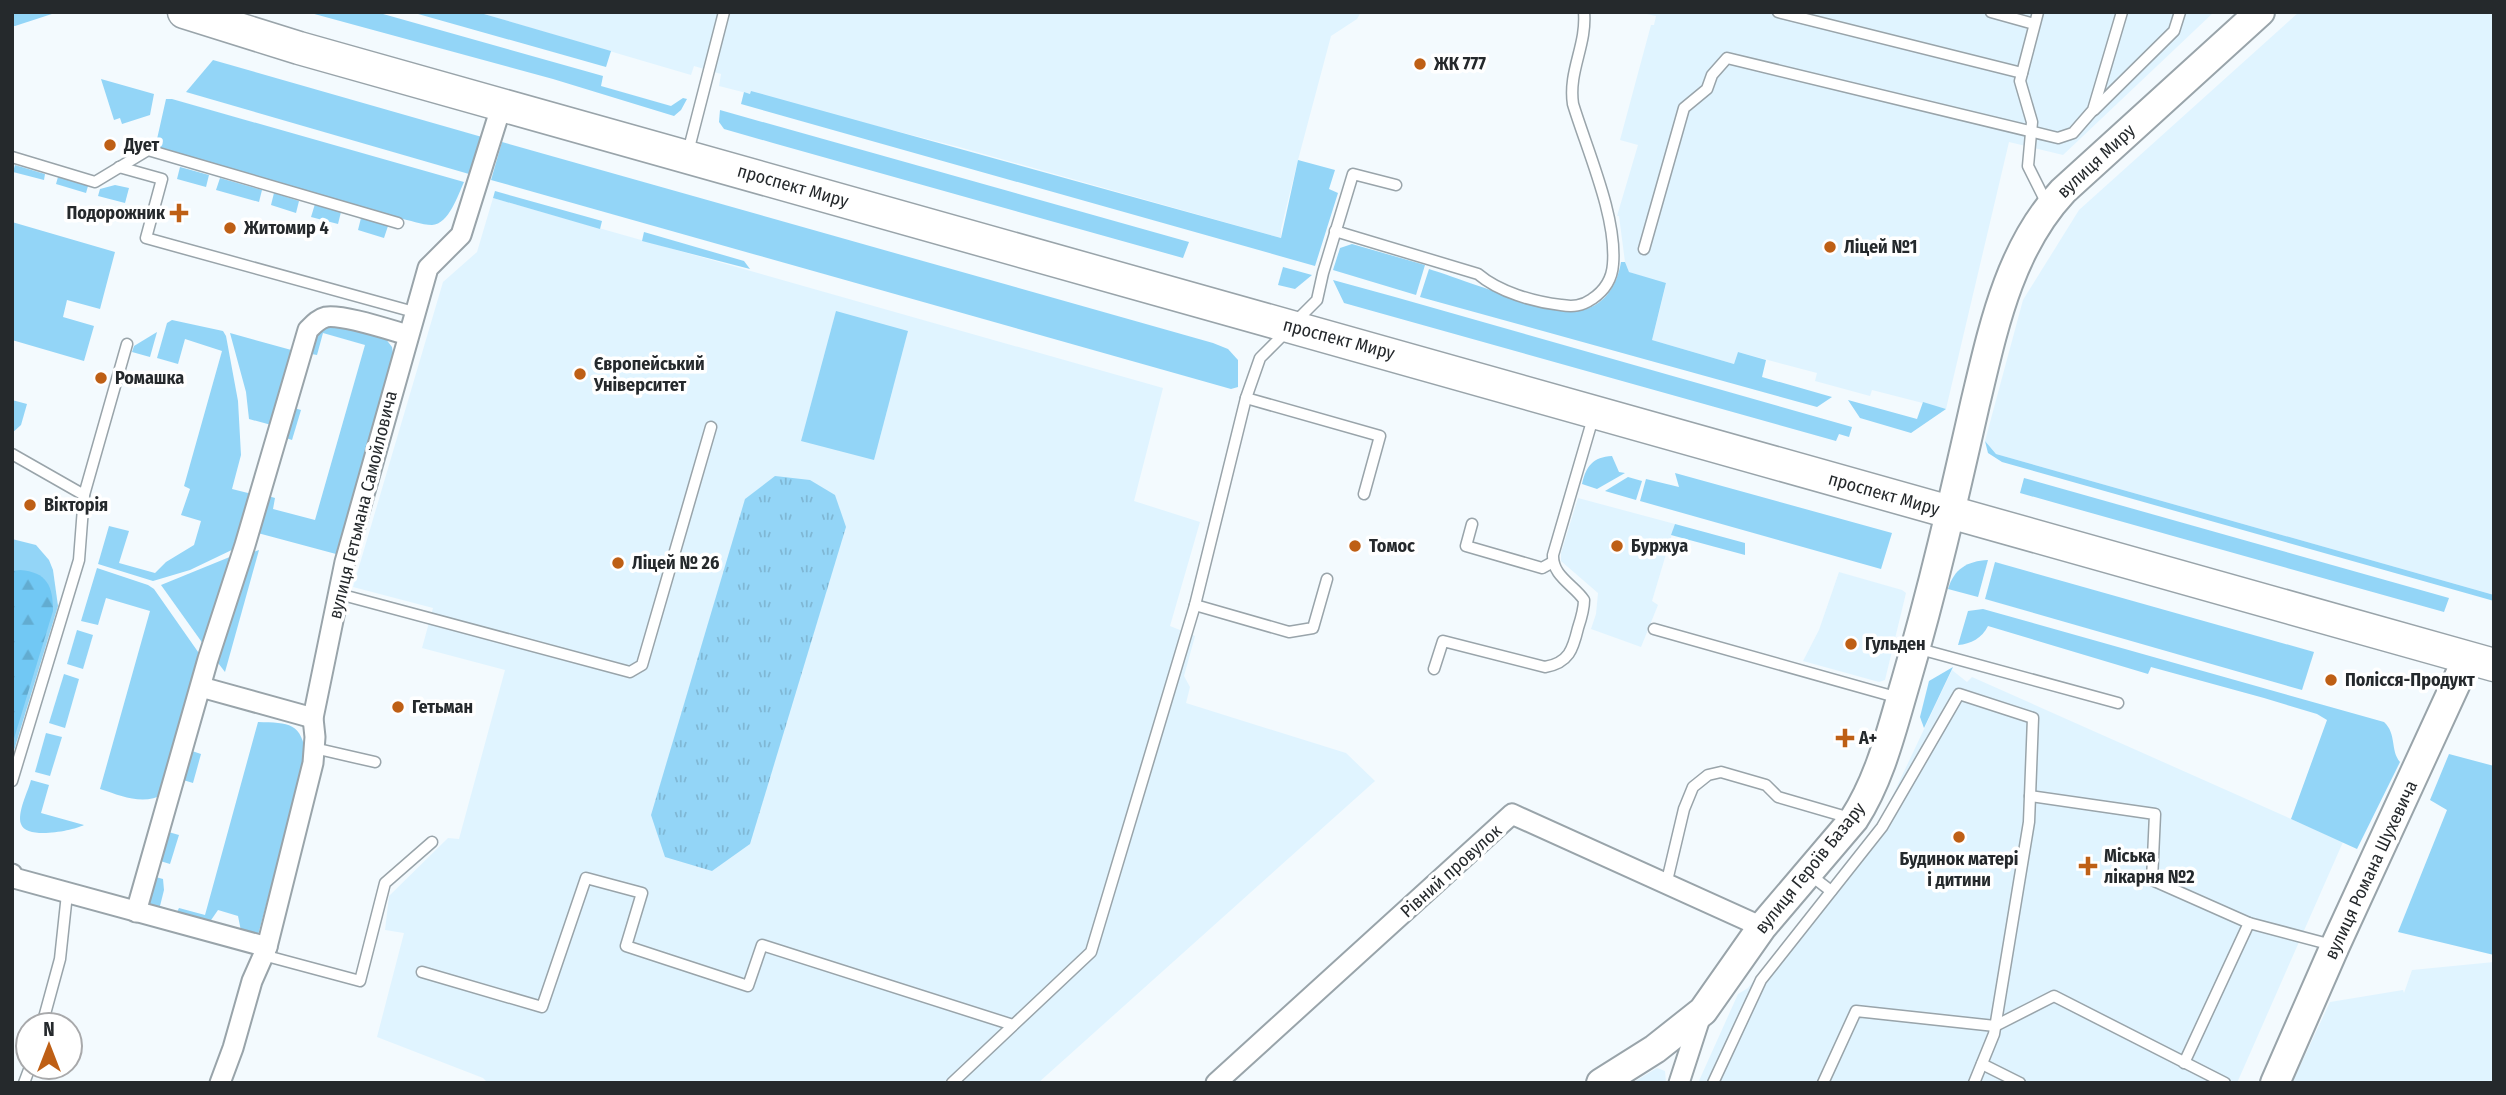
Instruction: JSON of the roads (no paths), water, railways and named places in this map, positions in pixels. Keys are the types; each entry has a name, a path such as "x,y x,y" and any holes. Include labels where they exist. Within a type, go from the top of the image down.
{"main road":[{"name":"проспект Миру","path":"184,12 230,19 502,104 2481,661"}],"street":[{"name":"вулиця Миру","path":"1950,513 2003,294 2016,263 2048,207 2260,12"},
{"name":"вулиця Гетьмана Самойловича","path":"220,1083 252,981 265,951 313,763 313,718 345,562 414,312 428,268 461,235 502,104"},
{"path":"136,912 308,330 326,317 408,335"},
{"name":"вулиця Героїв Базару","path":"1601,1083 1655,1049 1703,1011 1762,927 1864,804 1878,773 1901,699 1950,513"},
{"name":"вулиця Романа Шухевича","path":"2278,1081 2335,946 2481,661"},
{"path":"201,687 313,718"},
{"name":"Рівний провулок","path":"1216,1083 1512,814 1762,927"},
{"path":"12,874 14,878 265,951"},
{"path":"1679,1083 1703,1011"}],"lane":[{"path":"687,156 724,12"},
{"path":"1335,231 1478,274 1491,285 1550,303 1577,306 1587,303 1605,289 1613,265 1605,198 1573,104 1571,90 1584,32 1584,12"},
{"path":"1778,12 2022,72"},
{"path":"1991,12 2034,24"},
{"path":"2038,12 2020,81 2032,122 2028,166 2048,207"},
{"path":"2093,110 2122,12"},
{"path":"1644,249 1684,108 1707,89 1712,75 1727,58 2058,138 2073,133 2174,31 2180,12"},
{"path":"12,157 95,182 148,150 398,223"},
{"path":"120,167 162,179 146,238 414,312"},
{"path":"952,1083 1091,952 1195,606 1246,398 1260,359 1317,300 1353,174 1396,184"},
{"path":"12,781 79,560 84,495 127,344"},
{"path":"1246,398 1380,436 1364,494"},
{"path":"1434,670 1443,641 1545,667 1563,661 1574,646 1584,600 1556,570 1553,562 1595,411"},
{"path":"339,594 630,672 642,665 711,427"},
{"path":"12,454 84,495"},
{"path":"1472,524 1466,546 1542,568 1553,562"},
{"path":"1195,606 1289,632 1313,628 1327,579"},
{"path":"1654,629 1901,699"},
{"path":"1916,648 2118,703"},
{"path":"1713,1083 1760,980 1882,827 1959,694 2033,718 2029,822 1995,1026 1974,1083"},
{"path":"314,748 375,762"},
{"path":"1666,885 1684,808 1693,787 1708,775 1721,772 1766,785 1778,797 1854,819"},
{"path":"2030,796 2155,814 2152,880 2249,923 2335,946"},
{"path":"265,951 360,981 385,883 432,842"},
{"path":"1808,873 1831,891"},
{"path":"422,972 542,1007 586,878 642,893 626,946 748,986 762,945 1013,1025"},
{"path":"46,1011 60,958 67,894"},
{"path":"2184,1063 2249,923"},
{"path":"1824,1083 1856,1011 1995,1026 2054,996 2225,1083"},
{"path":"1982,1064 2020,1083"}],"place":[{"name":"ЖК 777","path":"1420,64"},
{"name":"Дует","path":"110,145"},
{"name":"Подорожник","path":"179,213"},
{"name":"Житомир 4","path":"230,228"},
{"name":"Ліцей №1","path":"1830,247"},
{"name":"Європейський Університет","path":"580,374"},
{"name":"Ромашка","path":"101,378"},
{"name":"Вікторія","path":"30,505"},
{"name":"Томос","path":"1355,546"},
{"name":"Буржуа","path":"1617,546"},
{"name":"Ліцей № 26","path":"618,563"},
{"name":"Гульден","path":"1851,644"},
{"name":"Полісся-Продукт","path":"2331,680"},
{"name":"Гетьман","path":"398,707"},
{"name":"A+","path":"1845,738"},
{"name":"Будинок матері і дитини","path":"1959,837"},
{"name":"Міська лікарня №2","path":"2088,866"}]}
